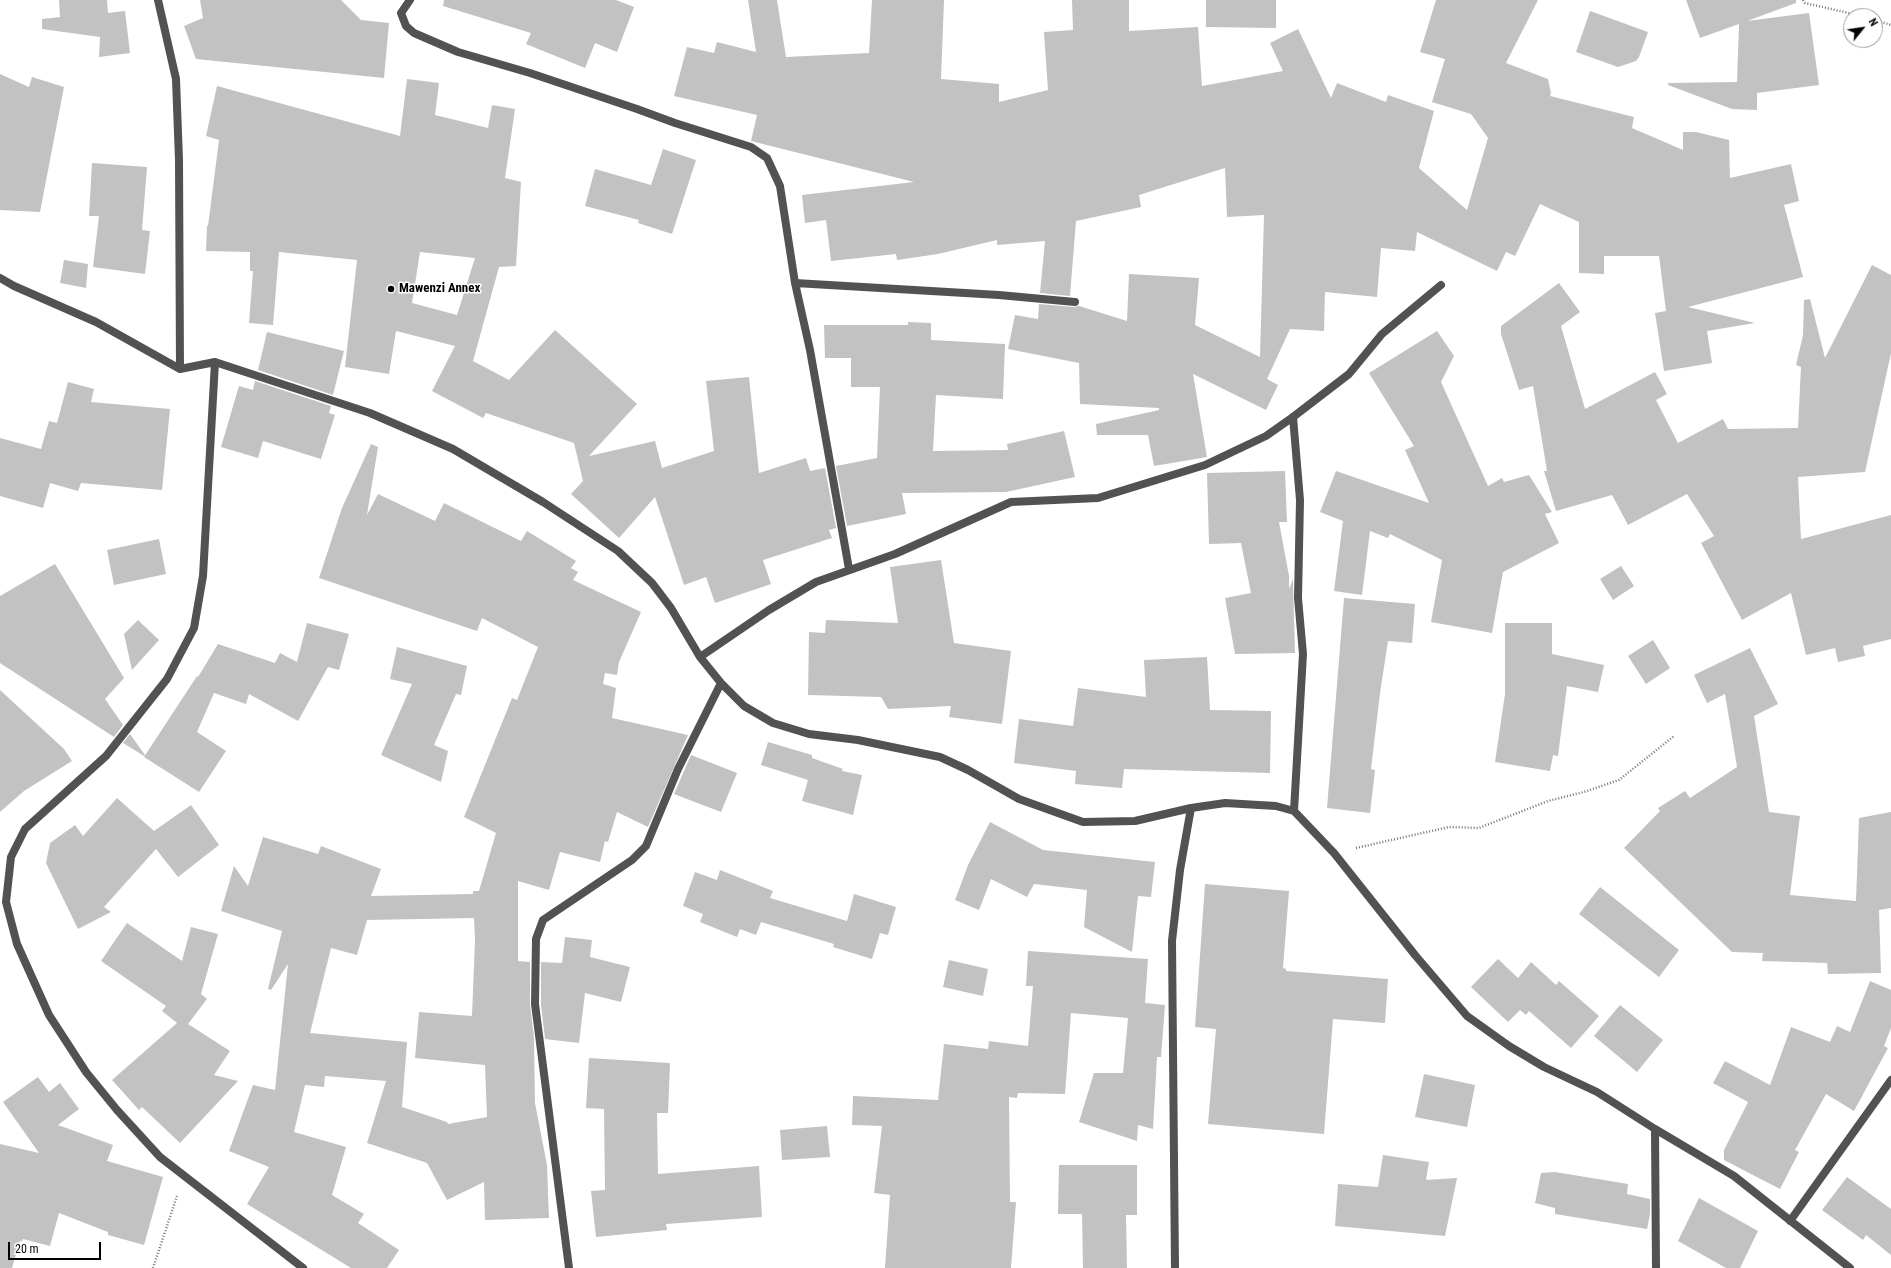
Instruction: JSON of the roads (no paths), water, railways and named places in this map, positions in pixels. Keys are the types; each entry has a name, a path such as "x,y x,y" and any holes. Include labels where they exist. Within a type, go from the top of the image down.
{"street":[{"path":"158,0 176,79 179,160 180,369"},
{"path":"410,0 401,13 406,26 414,33 458,52 530,73 637,108 675,123 752,147 767,158 780,186 795,283 811,358 849,569"},
{"path":"0,278 14,286 96,322 180,369 215,362 370,413 453,449 543,502 618,551 652,583 671,608 700,656 721,683 744,706 773,723 809,734 858,740 940,757 968,770 1019,799 1083,822 1135,821 1191,808 1225,803 1248,803 1276,806 1294,811 1334,853 1415,955 1467,1016 1509,1046 1544,1067 1597,1092 1655,1129 1734,1176 1850,1268"},
{"path":"795,283 999,295 1075,302"},
{"path":"700,656 770,610 810,586 849,569 895,554 1012,502 1098,498 1205,465 1266,436 1349,374 1382,334 1441,285"},
{"path":"215,362 203,576 194,628 167,680 106,756 25,829 11,857 6,902 17,944 49,1014 86,1072 117,1110 160,1157 183,1177 303,1268"},
{"path":"1293,417 1300,500 1298,598 1303,654 1294,811"},
{"path":"569,1268 536,1004 536,939 543,920 632,860 646,846 678,770 721,683"},
{"path":"1175,1268 1172,941 1180,870 1191,808"},
{"path":"1790,1220 1891,1080"},
{"path":"1655,1129 1656,1268"}],"place":[{"name":"Mawenzi Annex","path":"391,289"}]}
